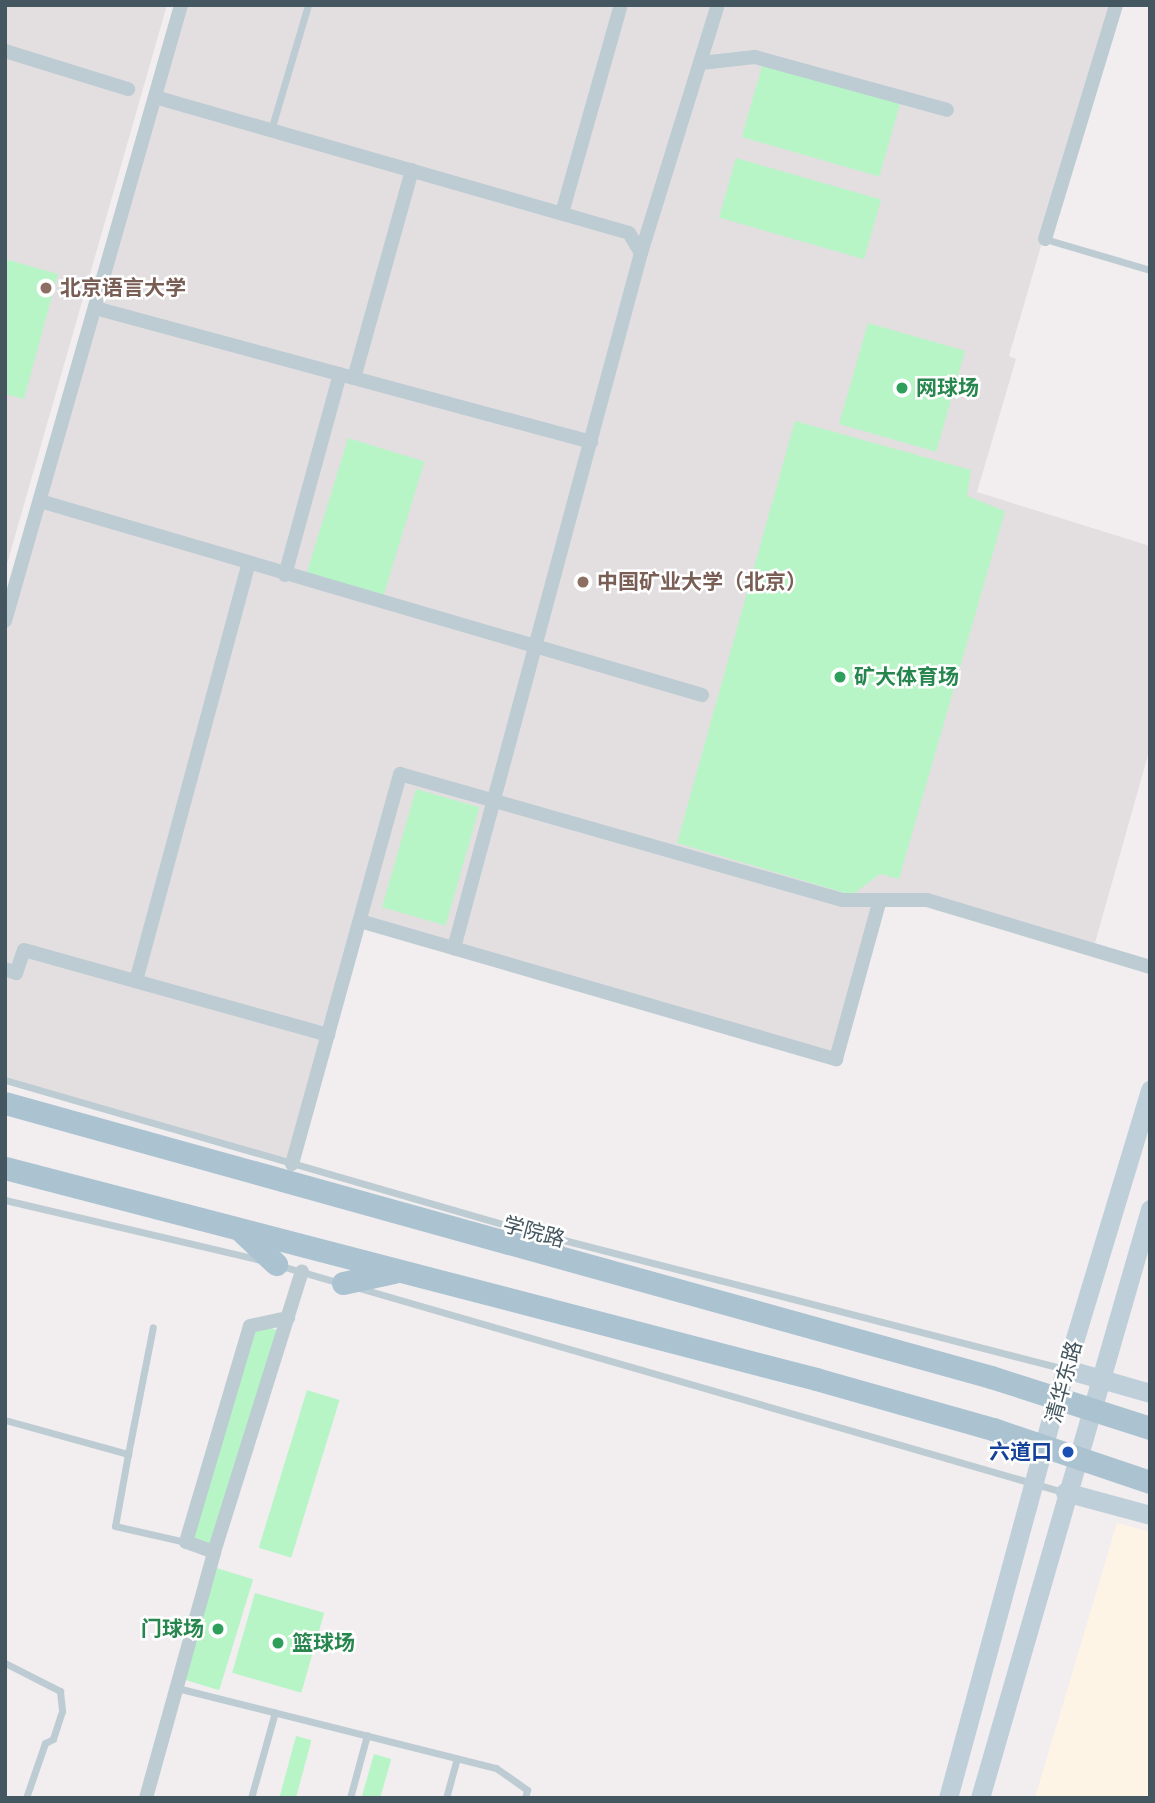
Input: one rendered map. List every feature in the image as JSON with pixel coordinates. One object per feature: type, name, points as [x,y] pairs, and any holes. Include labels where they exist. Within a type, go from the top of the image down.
[{"type":"main road","name":"清华东路","points":[[948,1798],[1046,1448],[1057,1398],[1150,1090]]},
{"type":"main road","name":"学院路","points":[[5,1103],[566,1258],[1057,1398],[1150,1428]]},
{"type":"main road","points":[[5,1168],[816,1379],[1150,1482]]},
{"type":"main road","name":"清华东路","points":[[980,1798],[1075,1457],[1150,1209]]},
{"type":"main road","points":[[237,1228],[276,1264]]},
{"type":"main road","points":[[519,1228],[566,1258]]},
{"type":"main road","points":[[342,1283],[398,1271]]},
{"type":"main road","points":[[1066,1369],[1150,1393]]},
{"type":"main road","points":[[1065,1492],[1150,1515]]},
{"type":"street","points":[[5,621],[181,5]]},
{"type":"street","points":[[562,213],[621,5]]},
{"type":"street","points":[[454,948],[641,253],[718,5]]},
{"type":"street","points":[[1045,240],[1115,5]]},
{"type":"street","points":[[5,51],[128,89]]},
{"type":"street","points":[[701,63],[755,57],[947,110]]},
{"type":"street","points":[[155,97],[629,233],[641,253]]},
{"type":"street","points":[[285,575],[412,170]]},
{"type":"street","points":[[94,308],[591,442]]},
{"type":"street","points":[[40,501],[248,565],[702,695]]},
{"type":"street","points":[[136,981],[248,565]]},
{"type":"street","points":[[292,1164],[400,774],[842,900],[880,903],[927,900],[1150,967]]},
{"type":"street","points":[[360,922],[836,1059],[880,903]]},
{"type":"street","points":[[5,969],[16,973],[23,950],[328,1035]]},
{"type":"street","points":[[146,1798],[214,1552],[302,1272]]},
{"type":"street","points":[[214,1552],[186,1542],[250,1326],[288,1318]]},
{"type":"lane","points":[[271,130],[309,5]]},
{"type":"lane","points":[[1045,240],[1150,270]]},
{"type":"lane","name":"学院路","points":[[5,1080],[519,1228],[1066,1369]]},
{"type":"lane","points":[[5,1199],[276,1264],[1065,1492]]},
{"type":"lane","points":[[153,1327],[115,1526],[186,1542]]},
{"type":"lane","points":[[5,1420],[128,1454]]},
{"type":"lane","points":[[5,1663],[60,1691],[62,1711],[52,1740],[45,1743],[26,1798]]},
{"type":"lane","points":[[176,1687],[496,1768],[527,1790],[525,1798]]},
{"type":"lane","points":[[251,1798],[275,1712]]},
{"type":"lane","points":[[350,1798],[367,1735]]},
{"type":"lane","points":[[446,1798],[457,1758]]},
{"type":"shaded area","name":"北京语言大学","points":[[5,5],[167,5],[5,571]]},
{"type":"shaded area","name":"中国矿业大学（北京）","points":[[181,5],[1111,5],[1009,356],[1016,359],[977,492],[1150,546],[1150,748],[1095,943],[927,900],[880,903],[836,1059],[360,922],[292,1164],[5,1080],[5,618]]},
{"type":"shaded area","points":[[1117,1523],[1150,1532],[1150,1798],[1035,1798]]},
{"type":"green space","points":[[763,63],[900,102],[879,176],[742,137]]},
{"type":"green space","points":[[736,158],[881,200],[864,259],[719,218]]},
{"type":"green space","points":[[5,259],[58,274],[24,399],[5,394]]},
{"type":"green space","name":"网球场","points":[[868,323],[965,351],[936,452],[839,424]]},
{"type":"green space","name":"矿大体育场","points":[[795,421],[971,470],[967,496],[1005,511],[899,879],[880,874],[852,895],[677,843]]},
{"type":"green space","points":[[348,438],[425,461],[383,596],[307,573]]},
{"type":"green space","points":[[416,789],[479,807],[446,925],[382,907]]},
{"type":"green space","points":[[258,1324],[279,1331],[209,1546],[188,1539]]},
{"type":"green space","points":[[307,1390],[340,1400],[291,1558],[259,1548]]},
{"type":"green space","name":"门球场","points":[[213,1567],[253,1579],[219,1690],[179,1678]]},
{"type":"green space","name":"篮球场","points":[[255,1593],[324,1613],[301,1693],[232,1673]]},
{"type":"green space","points":[[296,1736],[311,1740],[296,1798],[279,1798]]},
{"type":"green space","points":[[374,1754],[391,1759],[380,1798],[361,1798]]},
{"type":"place","name":"北京语言大学","points":[[46,288]]},
{"type":"place","name":"网球场","points":[[902,388]]},
{"type":"place","name":"中国矿业大学（北京）","points":[[583,582]]},
{"type":"place","name":"矿大体育场","points":[[840,677]]},
{"type":"place","name":"六道口","points":[[1068,1452]]},
{"type":"place","name":"门球场","points":[[218,1629]]},
{"type":"place","name":"篮球场","points":[[278,1643]]}]
